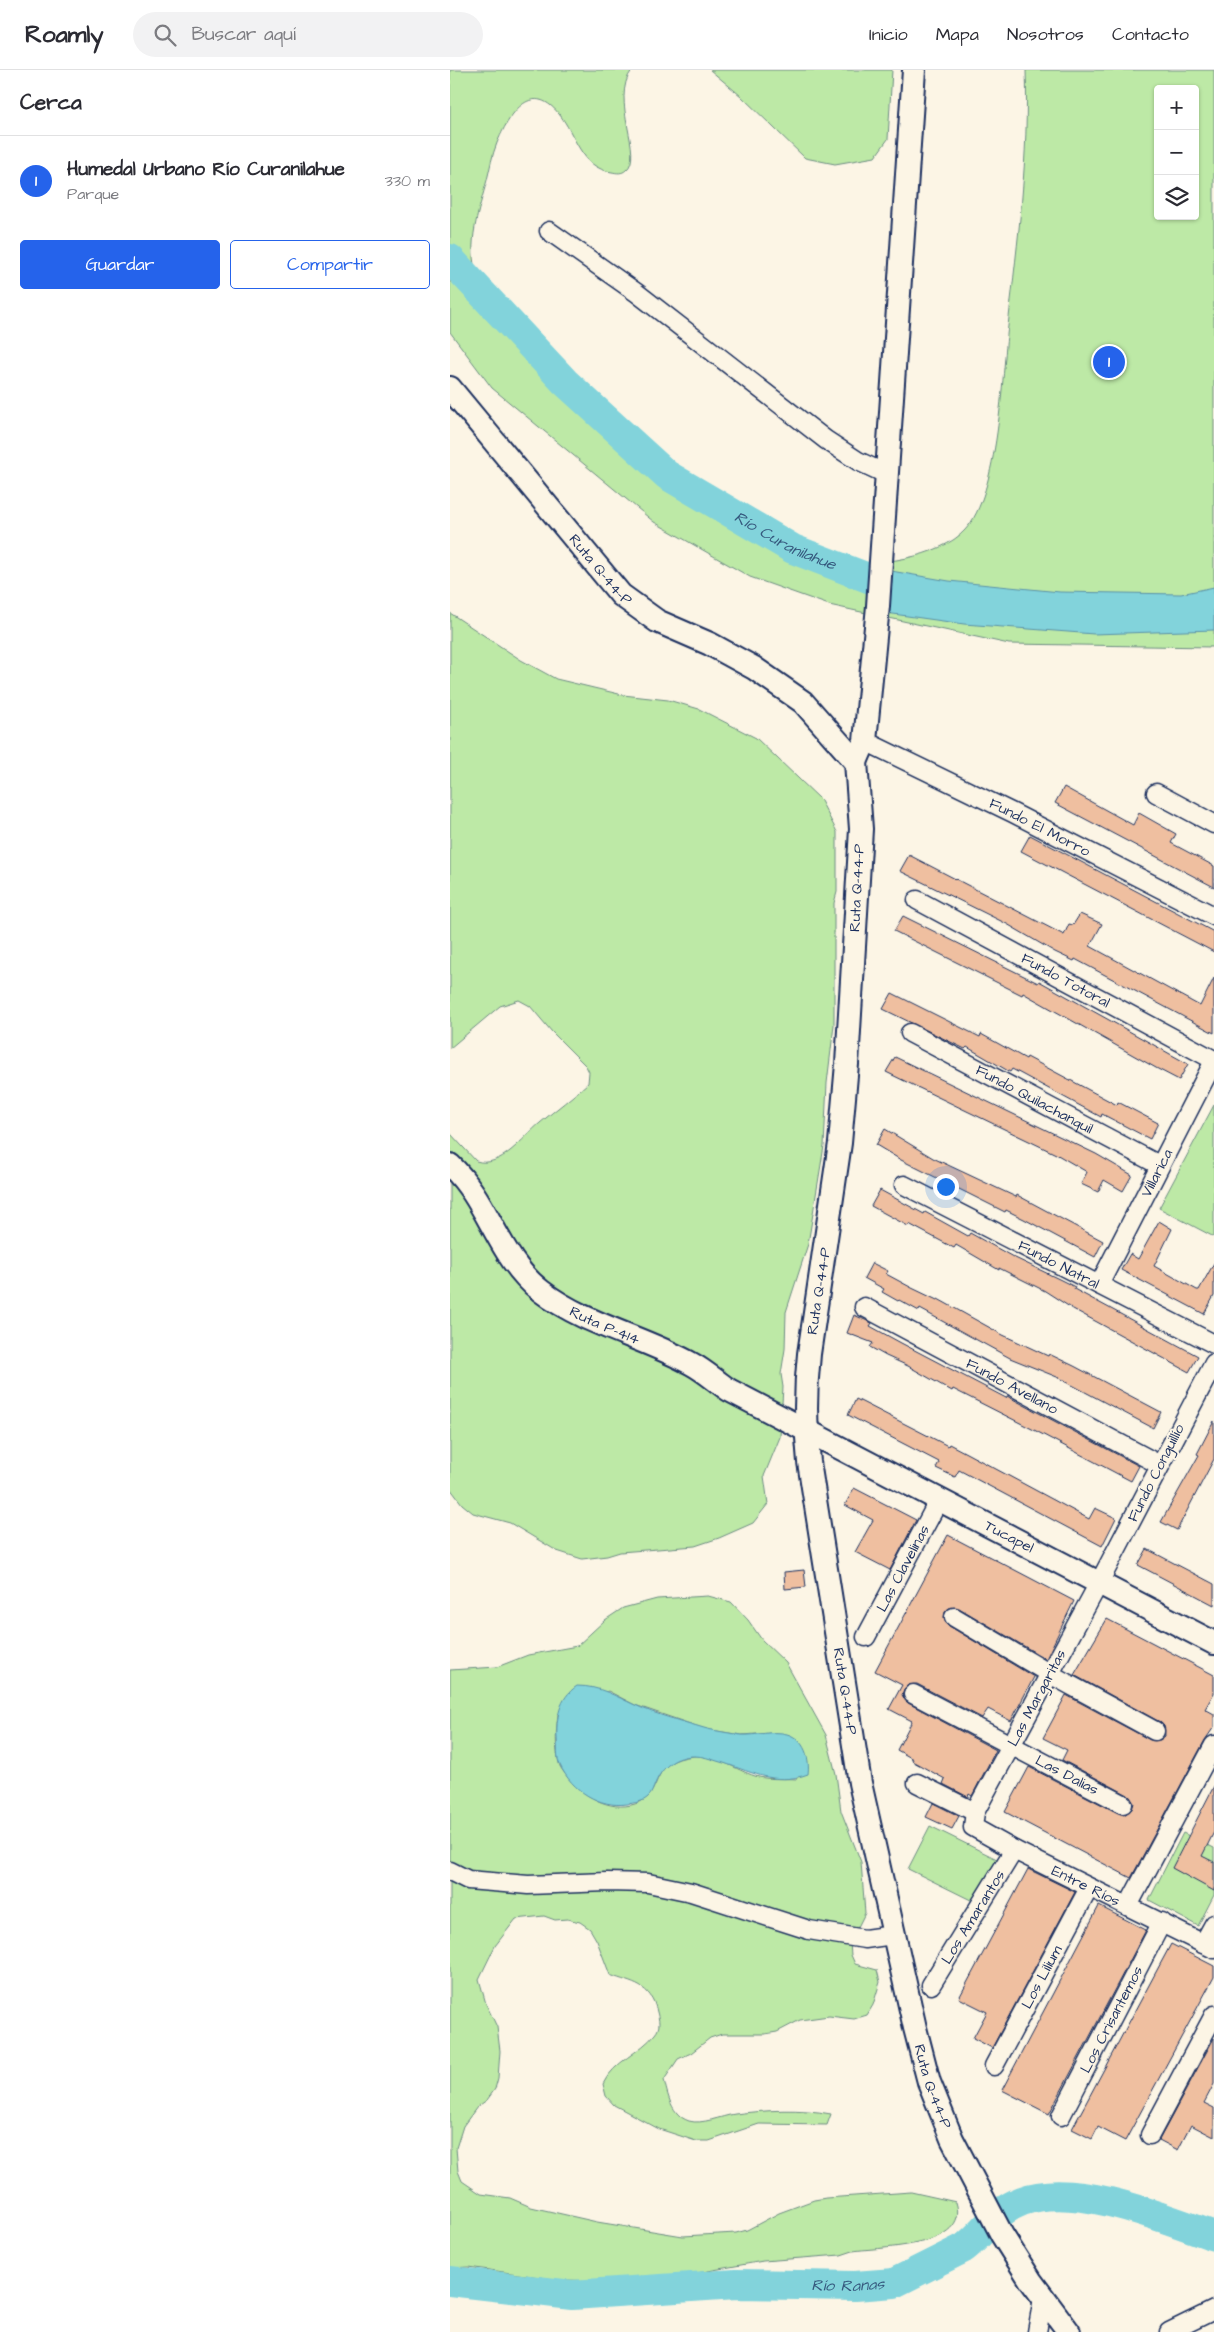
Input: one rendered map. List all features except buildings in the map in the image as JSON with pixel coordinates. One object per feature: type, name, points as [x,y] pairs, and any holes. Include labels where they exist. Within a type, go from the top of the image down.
[{"type":"street","points":[[856,762],[865,742],[878,606],[914,70]]},
{"type":"street","points":[[549,231],[636,293],[826,440],[858,461],[886,474]]},
{"type":"street","name":"Ruta Q-44-P","points":[[450,388],[621,595],[658,621],[710,644],[754,668],[803,702],[856,762],[861,829],[847,1064],[838,1152],[809,1354],[806,1387],[806,1431],[850,1726],[893,1935],[929,2082],[952,2139],[1002,2236],[1043,2298],[1069,2332]]},
{"type":"street","name":"Fundo El Morro","points":[[865,742],[1022,818],[1214,916]]},
{"type":"street","points":[[1156,793],[1214,824]]},
{"type":"street","name":"Fundo Totoral","points":[[917,900],[1214,1061]]},
{"type":"street","name":"Fundo Quilachanquil","points":[[910,1033],[1159,1164]]},
{"type":"street","name":"Villarica","points":[[1099,1285],[1159,1164],[1214,1061]]},
{"type":"street","name":"Ruta P-414","points":[[450,1166],[477,1196],[500,1240],[520,1272],[542,1291],[569,1308],[692,1364],[729,1390],[806,1431]]},
{"type":"street","name":"Fundo Natral","points":[[904,1185],[1214,1344]]},
{"type":"street","name":"Fundo Avellano","points":[[864,1308],[1160,1465]]},
{"type":"street","name":"Fundo Conguillío","points":[[1099,1583],[1214,1363]]},
{"type":"street","name":"Tucapel","points":[[806,1431],[1214,1642]]},
{"type":"street","name":"Las Clavelinas","points":[[866,1636],[939,1500]]},
{"type":"street","name":"Las Margaritas","points":[[975,1812],[1099,1583]]},
{"type":"street","points":[[954,1617],[1050,1674],[1155,1731]]},
{"type":"street","name":"Las Dalias","points":[[913,1694],[1123,1804]]},
{"type":"street","points":[[1128,1906],[1214,1745]]},
{"type":"street","points":[[917,1782],[975,1812]]},
{"type":"street","name":"Entre Ríos","points":[[975,1812],[973,1827],[1089,1888],[1209,1946]]},
{"type":"street","name":"Los Amarantos","points":[[931,1985],[1014,1850]]},
{"type":"street","points":[[450,1871],[468,1880],[528,1885],[607,1882],[648,1883],[692,1892],[809,1930],[864,1939],[893,1935]]},
{"type":"street","name":"Los Lilium","points":[[994,2066],[1089,1888]]},
{"type":"street","name":"Los Crisantemos","points":[[1061,2116],[1162,1922]]},
{"type":"street","points":[[1209,1946],[1214,1924]]},
{"type":"street","points":[[1150,2134],[1214,2015]]},
{"type":"street","points":[[1037,2332],[1043,2298]]},
{"type":"street","points":[[1168,2332],[1214,2310]]},
{"type":"green space","points":[[450,70],[632,70],[626,82],[624,96],[632,153],[631,163],[623,172],[616,173],[601,169],[593,164],[580,149],[559,114],[548,104],[539,100],[530,100],[521,105],[507,122],[494,152],[477,215],[473,240],[474,264],[477,276],[490,301],[552,378],[588,414],[638,452],[662,467],[761,522],[837,559],[852,562],[887,561],[905,558],[923,554],[940,547],[965,530],[976,513],[985,490],[992,463],[1001,403],[1022,198],[1026,134],[1026,70],[1214,70],[1214,647],[1009,644],[829,605],[750,577],[654,522],[492,388],[450,332]]},
{"type":"green space","points":[[710,70],[892,70],[888,139],[875,157],[835,164],[805,158],[741,96]]},
{"type":"green space","points":[[450,613],[521,660],[556,679],[623,695],[668,700],[699,709],[756,738],[820,799],[837,832],[837,892],[834,903],[834,1025],[827,1083],[824,1146],[808,1244],[786,1312],[785,1349],[781,1374],[783,1387],[780,1437],[764,1476],[768,1504],[753,1523],[695,1546],[620,1552],[607,1556],[582,1559],[557,1551],[510,1523],[473,1513],[462,1504],[450,1488],[450,1133],[476,1161],[494,1160],[511,1150],[588,1083],[589,1072],[586,1066],[552,1032],[530,1006],[519,1000],[500,1006],[450,1048]]},
{"type":"green space","points":[[1214,1105],[1214,1237],[1159,1208]]},
{"type":"green space","points":[[708,1596],[731,1602],[748,1620],[762,1640],[786,1663],[826,1735],[836,1774],[841,1811],[861,1862],[865,1913],[850,1943],[851,1955],[855,1964],[877,1970],[880,1982],[873,2005],[867,2015],[854,2019],[829,2016],[800,2020],[777,2032],[765,2034],[722,2034],[710,2038],[691,2053],[678,2059],[664,2080],[674,2109],[689,2121],[700,2122],[735,2114],[771,2111],[795,2110],[831,2114],[827,2125],[759,2124],[709,2141],[696,2141],[659,2129],[614,2105],[606,2096],[603,2084],[608,2076],[620,2063],[649,2041],[658,2029],[658,2015],[654,2003],[646,1990],[610,1975],[597,1941],[590,1929],[580,1922],[567,1919],[555,1920],[544,1916],[516,1919],[495,1946],[479,1979],[486,2004],[497,2027],[500,2051],[498,2078],[495,2089],[487,2100],[477,2107],[463,2126],[456,2148],[458,2171],[462,2181],[481,2194],[510,2198],[531,2207],[597,2222],[683,2236],[736,2233],[747,2230],[779,2213],[814,2200],[911,2192],[956,2202],[957,2217],[950,2228],[937,2237],[921,2242],[853,2251],[841,2255],[763,2261],[680,2276],[612,2281],[561,2280],[468,2267],[450,2268],[450,1670],[497,1667],[528,1655],[577,1646],[605,1620],[623,1608],[657,1599]],"holes":[[[608,1691],[635,1705],[705,1729],[741,1735],[773,1733],[797,1779],[760,1777],[710,1757],[694,1756],[670,1763],[663,1769],[653,1790],[640,1802],[620,1806],[611,1805],[592,1798],[576,1786],[561,1767],[556,1745],[558,1714]]]},
{"type":"green space","points":[[930,1826],[1007,1864],[985,1907],[908,1869]]},
{"type":"green space","points":[[1183,1833],[1214,1848],[1214,1895],[1198,1926],[1149,1900]]},
{"type":"water","points":[[891,571],[949,581],[1060,592],[1181,594],[1214,587],[1214,630],[1094,634],[964,624],[886,613]]},
{"type":"water","points":[[577,1686],[600,1690],[652,1712],[707,1729],[741,1735],[787,1734],[798,1740],[805,1750],[808,1774],[796,1778],[773,1778],[706,1758],[688,1756],[670,1763],[666,1767],[648,1797],[644,1800],[617,1805],[597,1800],[579,1790],[572,1783],[565,1774],[558,1759],[558,1716],[566,1696]]},
{"type":"waterway","name":"Río Curanilahue","points":[[450,259],[565,382],[667,475],[793,549],[907,593]]},
{"type":"waterway","name":"Río Ranas","points":[[450,2281],[572,2295],[736,2284],[855,2286],[894,2283],[964,2248],[997,2216],[1012,2205],[1043,2196],[1067,2196],[1119,2204],[1214,2236]]},
{"type":"place","name":"Humedal Urbano Río Curanilahue","points":[[1109,362]]}]
